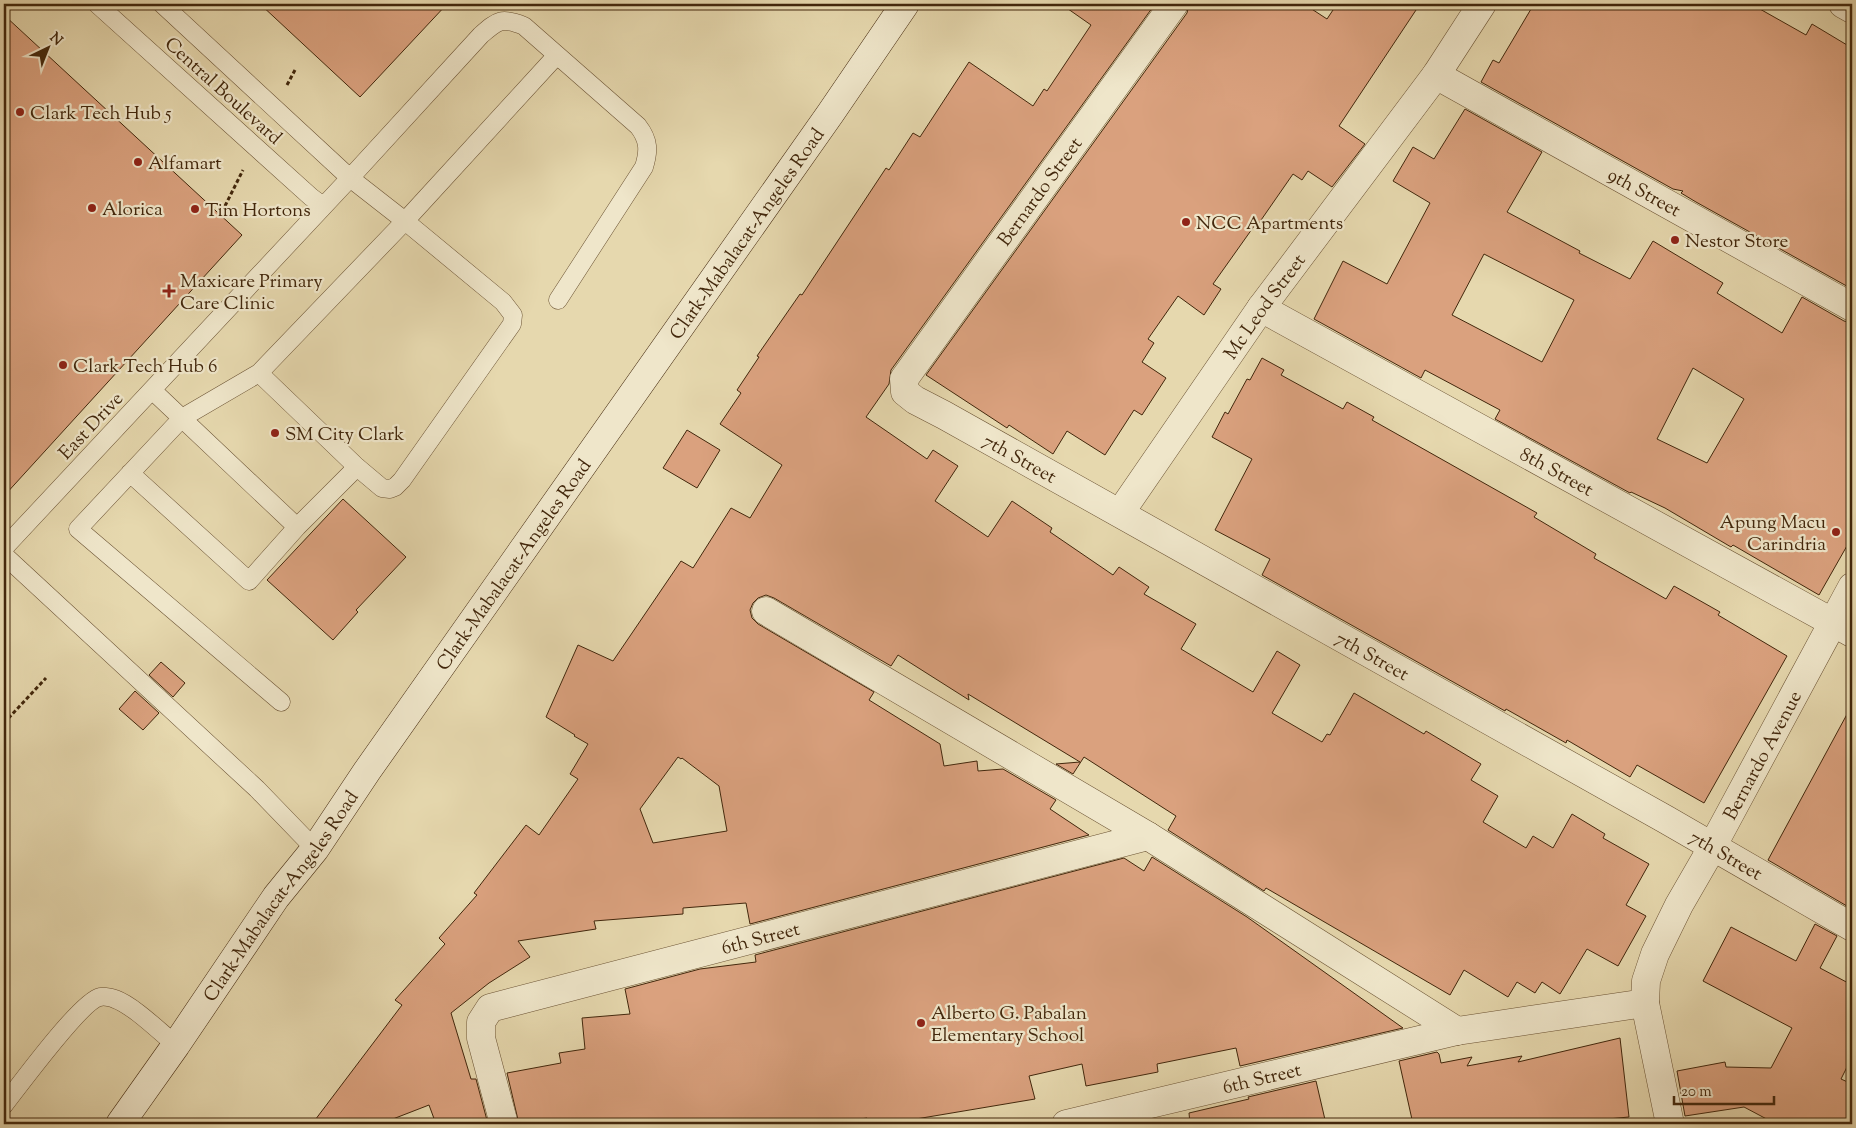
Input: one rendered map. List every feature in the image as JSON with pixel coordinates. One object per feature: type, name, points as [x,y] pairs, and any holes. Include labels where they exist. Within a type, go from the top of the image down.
[{"type":"street","name":"Clark-Mabalacat-Angeles Road","points":[[120,1124],[276,897],[315,848],[367,771],[830,114],[905,4]]},
{"type":"street","name":"Bernardo Street","points":[[904,379],[1174,4]]},
{"type":"street","name":"Mc Leod Street","points":[[1120,513],[1261,308],[1436,75],[1482,4]]},
{"type":"street","points":[[1842,4],[1852,9]]},
{"type":"street","name":"9th Street","points":[[1436,75],[1852,307]]},
{"type":"street","name":"8th Street","points":[[1261,308],[1842,628]]},
{"type":"street","name":"7th Street","points":[[904,379],[905,392],[914,400],[1120,513],[1712,846],[1852,927]]},
{"type":"street","name":"Bernardo Avenue","points":[[1670,1124],[1645,1003],[1646,981],[1655,954],[1679,905],[1712,846],[1842,628],[1852,587]]},
{"type":"street","points":[[766,611],[1148,836],[1458,1031]]},
{"type":"street","name":"6th Street","points":[[504,1124],[481,1038],[481,1022],[490,1008],[1148,836]]},
{"type":"street","name":"6th Street","points":[[1066,1124],[1458,1031],[1645,1003]]},
{"type":"lane","name":"Central Boulevard","points":[[97,4],[324,206]]},
{"type":"lane","name":"Central Boulevard","points":[[162,4],[350,178],[503,302],[513,316],[512,324],[408,473],[396,487],[390,489],[382,488],[357,467]]},
{"type":"lane","name":"East Drive","points":[[4,548],[481,35],[499,21],[509,20],[524,26],[557,55]]},
{"type":"lane","points":[[281,702],[78,529],[182,418],[259,373],[405,221],[557,55],[638,126],[648,145],[644,167],[558,300]]},
{"type":"lane","points":[[130,473],[249,581],[297,527],[357,467],[259,373]]},
{"type":"lane","points":[[152,390],[297,527]]},
{"type":"lane","points":[[4,555],[257,789],[315,848]]},
{"type":"lane","points":[[4,1105],[83,1008],[100,997],[114,998],[126,1005],[176,1045]]},
{"type":"path","points":[[4,723],[46,678]]},
{"type":"building","points":[[260,4],[447,4],[360,97]]},
{"type":"building","points":[[1061,4],[1155,4],[891,370],[889,384],[866,417],[927,459],[933,450],[958,466],[935,501],[988,537],[1012,501],[1052,528],[1050,532],[1113,575],[1119,567],[1149,587],[1144,594],[1196,624],[1181,649],[1253,692],[1277,651],[1300,665],[1272,713],[1322,742],[1327,734],[1330,735],[1354,693],[1424,734],[1426,731],[1481,764],[1471,780],[1498,796],[1483,822],[1526,848],[1533,836],[1553,848],[1572,814],[1605,834],[1603,838],[1649,864],[1626,905],[1646,916],[1618,966],[1587,949],[1560,994],[1542,982],[1535,993],[1517,982],[1508,997],[1464,970],[1450,995],[1266,888],[1264,891],[1168,830],[1176,816],[1084,757],[1073,774],[1056,764],[1080,762],[968,694],[969,700],[898,655],[891,666],[766,595],[758,598],[750,610],[752,618],[758,624],[874,692],[869,700],[940,744],[944,766],[977,761],[978,771],[1003,769],[1056,800],[1050,809],[1089,835],[750,924],[746,903],[683,908],[683,914],[594,921],[596,929],[518,941],[530,957],[489,983],[451,1013],[471,1079],[476,1079],[488,1124],[436,1124],[429,1105],[380,1124],[312,1124],[402,1005],[395,1000],[445,944],[439,938],[477,895],[474,893],[526,825],[539,835],[578,779],[570,774],[588,744],[546,717],[578,645],[613,661],[681,561],[693,568],[731,508],[750,518],[782,465],[720,424],[741,393],[737,390],[759,357],[757,356],[800,294],[802,295],[886,168],[889,170],[913,133],[920,137],[969,62],[1033,106],[1044,89],[1047,91],[1091,25]],"holes":[[[678,757],[719,786],[727,831],[653,843],[640,809]]]},
{"type":"building","points":[[1189,4],[1304,4],[1327,19],[1337,4],[1420,4],[1339,126],[1365,144],[1332,187],[1308,171],[1302,180],[1293,174],[1213,284],[1221,289],[1204,315],[1178,296],[1148,339],[1154,343],[1142,362],[1166,378],[1142,415],[1134,410],[1105,455],[1067,431],[1053,454],[1009,425],[1007,428],[926,375],[1187,13]]},
{"type":"building","points":[[1534,4],[1751,4],[1806,35],[1812,24],[1852,48],[1852,289],[1696,202],[1681,193],[1683,191],[1673,189],[1481,82],[1493,60],[1499,63]]},
{"type":"building","name":"Clark Tech Hub 6","points":[[4,15],[242,235],[4,496]]},
{"type":"building","points":[[1465,109],[1542,152],[1507,212],[1580,251],[1579,253],[1630,279],[1653,241],[1723,283],[1717,293],[1782,333],[1802,297],[1844,321],[1852,323],[1852,537],[1819,595],[1665,508],[1630,493],[1495,419],[1500,410],[1425,370],[1421,378],[1314,319],[1343,261],[1387,284],[1430,203],[1393,181],[1413,147],[1434,159]],"holes":[[[1484,254],[1574,300],[1542,362],[1452,315]],[[1693,368],[1744,399],[1707,463],[1657,439]]]},
{"type":"building","points":[[1262,358],[1284,370],[1281,375],[1343,409],[1347,402],[1374,417],[1372,420],[1537,513],[1534,517],[1596,554],[1594,558],[1666,599],[1674,586],[1720,612],[1718,615],[1787,656],[1704,803],[1637,765],[1630,777],[1567,740],[1566,743],[1506,709],[1505,711],[1262,575],[1270,559],[1215,530],[1252,459],[1212,437],[1225,412],[1228,414],[1247,379],[1250,380]]},
{"type":"building","points":[[687,430],[720,450],[697,488],[663,468]]},
{"type":"building","points":[[343,499],[406,557],[356,610],[358,612],[333,640],[267,580]]},
{"type":"building","points":[[161,662],[185,683],[173,697],[149,675]]},
{"type":"building","points":[[135,691],[159,713],[143,730],[119,709]]},
{"type":"building","points":[[1852,705],[1852,909],[1768,860]]},
{"type":"building","points":[[1152,857],[1247,917],[1403,1028],[1240,1066],[1236,1048],[1157,1064],[1158,1072],[1086,1086],[1082,1064],[1029,1076],[1035,1099],[916,1119],[917,1124],[868,1124],[867,1118],[823,1124],[519,1124],[507,1073],[561,1063],[559,1053],[585,1049],[582,1018],[630,1014],[625,989],[700,969],[756,962],[755,955],[1124,858],[1144,871]]},
{"type":"building","points":[[1815,924],[1837,936],[1820,968],[1852,985],[1852,1057],[1841,1079],[1852,1084],[1852,1124],[1776,1124],[1744,1107],[1685,1116],[1677,1071],[1725,1062],[1726,1067],[1771,1068],[1792,1028],[1703,981],[1731,927],[1796,961]]},
{"type":"building","points":[[1620,1038],[1629,1117],[1597,1120],[1597,1124],[1413,1124],[1399,1061],[1437,1052],[1441,1063],[1472,1057],[1467,1066],[1522,1056],[1518,1062]]},
{"type":"building","points":[[1316,1081],[1326,1124],[1190,1124],[1189,1113]]},
{"type":"place","name":"Clark Tech Hub 5","points":[[20,112]]},
{"type":"place","name":"Alfamart","points":[[138,162]]},
{"type":"place","name":"Alorica","points":[[92,208]]},
{"type":"place","name":"Tim Hortons","points":[[195,209]]},
{"type":"place","name":"NCC Apartments","points":[[1186,222]]},
{"type":"place","name":"Nestor Store","points":[[1675,240]]},
{"type":"place","name":"Maxicare Primary Care Clinic","points":[[169,291]]},
{"type":"place","name":"Clark Tech Hub 6","points":[[63,365]]},
{"type":"place","name":"SM City Clark","points":[[275,433]]},
{"type":"place","name":"Apung Macu Carindria","points":[[1836,532]]},
{"type":"place","name":"Alberto G. Pabalan Elementary School","points":[[921,1023]]}]
